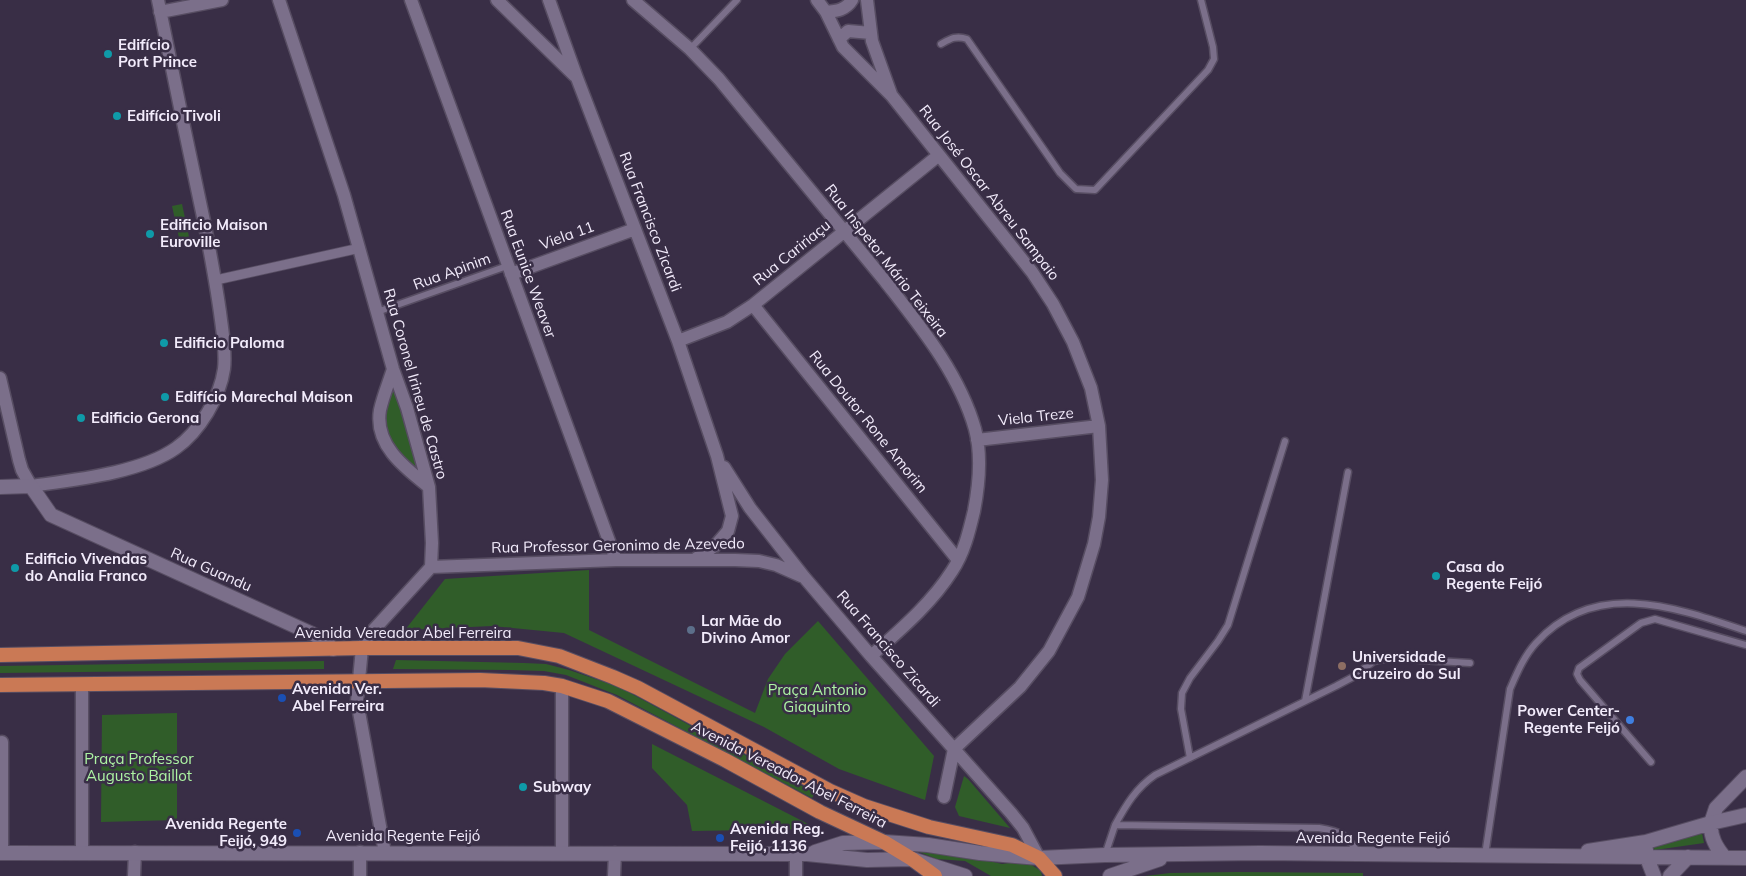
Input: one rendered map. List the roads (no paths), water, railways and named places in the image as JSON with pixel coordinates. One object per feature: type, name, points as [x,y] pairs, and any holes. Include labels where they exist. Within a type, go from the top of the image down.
[{"type":"main road","points":[[0,487],[31,486]]},
{"type":"main road","name":"Rua Guandu","points":[[31,486],[51,515],[319,637],[333,649]]},
{"type":"main road","name":"Avenida Vereador Abel Ferreira","points":[[0,655],[494,647],[518,648],[559,656],[613,676],[638,688],[842,797],[929,827],[1012,845],[1039,858],[1055,876]]},
{"type":"main road","name":"Avenida Vereador Abel Ferreira","points":[[0,684],[82,685],[359,680],[522,680],[562,686],[608,701],[725,760],[820,812],[884,842],[935,876]]},
{"type":"main road","points":[[1725,858],[1713,839],[1711,823],[1716,808],[1746,776]]},
{"type":"main road","name":"Avenida Regente Feijó","points":[[1565,856],[1646,842],[1746,815]]},
{"type":"main road","name":"Avenida Regente Feijó","points":[[802,855],[842,844],[884,842],[928,845],[980,853],[1039,858],[1180,854],[1746,858]]},
{"type":"main road","points":[[1646,842],[1647,858],[1654,876]]},
{"type":"main road","name":"Avenida Regente Feijó","points":[[1,852],[802,855],[867,860],[912,859],[965,876]]},
{"type":"main road","name":"Avenida Regente Feijó","points":[[1110,876],[1124,870],[1180,854]]},
{"type":"main road","points":[[1670,876],[1688,857]]},
{"type":"street","points":[[0,378],[19,460],[31,486],[138,466],[176,448],[190,435],[218,396],[224,368],[224,339],[216,280],[159,6],[222,0]]},
{"type":"street","name":"Rua Coronel Irineu de Castro","points":[[279,0],[344,195],[393,369],[407,408],[429,487],[432,543],[430,567]]},
{"type":"street","name":"Rua Eunice Weaver","points":[[411,0],[616,560]]},
{"type":"street","points":[[497,0],[577,78]]},
{"type":"street","name":"Rua Francisco Zicardi","points":[[549,0],[678,341],[717,456],[732,516],[728,531],[716,544],[694,560]]},
{"type":"street","name":"Rua Inspetor Mário Teixeira","points":[[633,0],[690,49],[719,79],[906,308],[947,367],[960,390],[969,412],[976,440],[979,474],[976,501],[965,544],[953,570],[936,594],[871,656]]},
{"type":"street","name":"Rua José Oscar Abreu Sampaio","points":[[816,0],[826,12],[843,48],[892,96],[1032,272],[1053,304],[1073,342],[1091,388],[1099,426],[1102,480],[1099,517],[1094,544],[1078,597],[1049,651],[1020,687],[954,749]]},
{"type":"street","points":[[826,12],[839,11],[849,5],[852,0]]},
{"type":"street","points":[[867,0],[871,33],[892,96]]},
{"type":"street","points":[[839,39],[848,32],[871,33]]},
{"type":"street","points":[[856,62],[866,62],[876,51]]},
{"type":"street","name":"Rua Caririaçu","points":[[678,341],[726,322],[754,304],[939,155]]},
{"type":"street","name":"Viela 11","points":[[509,270],[635,229]]},
{"type":"street","points":[[216,280],[360,248]]},
{"type":"street","name":"Rua Doutor Rone Amorim","points":[[754,304],[958,560]]},
{"type":"street","points":[[393,369],[380,410],[383,438],[390,451],[398,460],[429,487]]},
{"type":"street","name":"Viela Treze","points":[[976,440],[1099,426]]},
{"type":"street","name":"Rua Francisco Zicardi","points":[[717,456],[750,508],[804,577],[1023,828],[1039,858]]},
{"type":"street","name":"Rua Professor Geronimo de Azevedo","points":[[430,567],[616,560],[759,561],[776,565],[804,577]]},
{"type":"street","points":[[386,853],[357,701],[362,648],[368,636],[378,624],[430,567]]},
{"type":"street","points":[[82,685],[82,852]]},
{"type":"street","points":[[562,686],[562,853]]},
{"type":"street","points":[[1,852],[2,742]]},
{"type":"street","points":[[944,797],[954,749]]},
{"type":"street","points":[[134,876],[135,852]]},
{"type":"street","points":[[360,852],[360,876]]},
{"type":"street","points":[[614,876],[615,853]]},
{"type":"street","points":[[796,876],[802,855]]},
{"type":"lane","points":[[690,49],[737,0]]},
{"type":"lane","points":[[940,44],[960,36],[967,39],[1060,173],[1076,189],[1095,190],[1208,70],[1214,59],[1213,47],[1201,0]]},
{"type":"lane","name":"Rua Apinim","points":[[377,312],[509,270]]},
{"type":"lane","points":[[1190,758],[1181,709],[1182,693],[1190,678],[1228,626],[1285,441]]},
{"type":"lane","points":[[1305,701],[1348,472]]},
{"type":"lane","points":[[1485,855],[1510,689],[1520,665],[1535,643],[1556,624],[1599,605],[1628,602],[1660,605],[1746,630]]},
{"type":"lane","points":[[1651,762],[1580,680],[1577,674],[1578,668],[1641,623],[1655,619],[1746,645]]},
{"type":"lane","points":[[1105,855],[1116,825],[1134,792],[1155,775],[1353,677],[1374,661],[1389,658],[1470,664]]},
{"type":"lane","points":[[1116,825],[1319,828],[1338,831],[1350,841],[1360,854]]},
{"type":"place","name":"Edifício Port Prince","points":[[108,54]]},
{"type":"place","name":"Edifício Tivoli","points":[[117,116]]},
{"type":"place","name":"Edificio Maison Euroville","points":[[150,234]]},
{"type":"place","name":"Edificio Paloma","points":[[164,343]]},
{"type":"place","name":"Edifício Marechal Maison","points":[[165,397]]},
{"type":"place","name":"Edificio Gerona","points":[[81,418]]},
{"type":"place","name":"Edificio Vivendas do Analia Franco","points":[[15,568]]},
{"type":"place","name":"Casa do Regente Feijó","points":[[1436,576]]},
{"type":"place","name":"Lar Mãe do Divino Amor","points":[[691,630]]},
{"type":"place","name":"Universidade Cruzeiro do Sul","points":[[1342,666]]},
{"type":"place","name":"Avenida Ver. Abel Ferreira","points":[[282,698]]},
{"type":"place","name":"Power Center- Regente Feijó","points":[[1630,720]]},
{"type":"place","name":"Subway","points":[[523,787]]},
{"type":"place","name":"Avenida Regente Feijó, 949","points":[[297,833]]},
{"type":"place","name":"Avenida Reg. Feijó, 1136","points":[[720,838]]},
{"type":"park label","name":"Praça Antonio Giaquinto","points":[[817,698]]},
{"type":"park label","name":"Praça Professor Augusto Baillot","points":[[139,768]]}]
